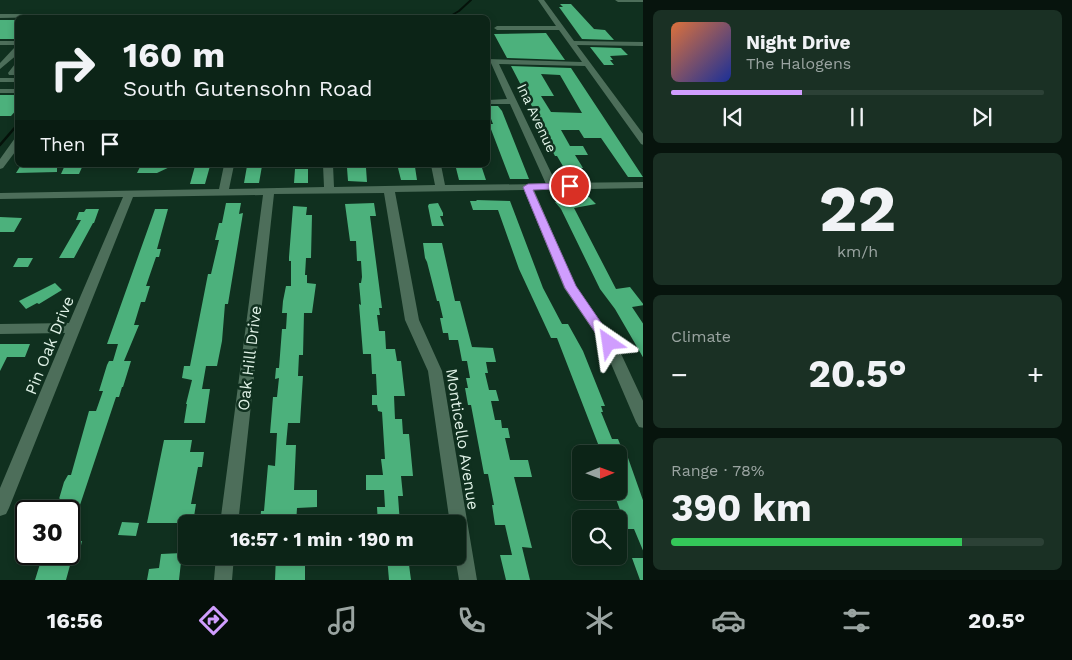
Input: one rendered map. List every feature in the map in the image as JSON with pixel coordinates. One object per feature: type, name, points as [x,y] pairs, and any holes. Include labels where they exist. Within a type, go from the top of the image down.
[{"type":"street","points":[[541,0],[643,142]]},
{"type":"street","points":[[618,0],[643,0]]},
{"type":"street","points":[[0,16],[15,16]]},
{"type":"street","points":[[496,28],[560,28]]},
{"type":"street","points":[[0,50],[3,43]]},
{"type":"street","points":[[571,43],[643,44]]},
{"type":"street","points":[[0,67],[15,52]]},
{"type":"street","points":[[491,61],[586,64]]},
{"type":"street","name":"Ina Avenue","points":[[491,61],[513,101],[552,186]]},
{"type":"street","points":[[0,73],[15,73]]},
{"type":"street","points":[[0,80],[15,80]]},
{"type":"street","points":[[0,91],[15,91]]},
{"type":"street","points":[[490,102],[513,101]]},
{"type":"street","points":[[0,166],[15,144]]},
{"type":"street","points":[[223,193],[229,167]]},
{"type":"street","points":[[328,167],[328,190]]},
{"type":"street","points":[[436,167],[441,189]]},
{"type":"street","points":[[0,196],[643,185]]},
{"type":"street","points":[[528,187],[570,288],[609,343],[643,422]]},
{"type":"street","name":"Monticello Avenue","points":[[389,189],[412,320],[416,334],[430,356],[435,371],[468,580]]},
{"type":"street","name":"Oak Hill Drive","points":[[230,515],[269,191]]},
{"type":"street","name":"Pin Oak Drive","points":[[0,508],[129,194]]},
{"type":"street","points":[[0,329],[75,328]]},
{"type":"street","points":[[223,580],[225,565]]},
{"type":"building","points":[[560,4],[571,4],[594,29],[605,30],[614,40],[582,39],[559,7],[563,7]]},
{"type":"building","points":[[0,20],[15,20],[15,39],[0,39]]},
{"type":"building","points":[[546,33],[565,60],[507,58],[494,34]]},
{"type":"building","points":[[590,47],[621,48],[628,55],[610,56],[613,60],[610,60],[614,65],[604,65]]},
{"type":"building","points":[[511,66],[571,68],[643,177],[628,177],[601,138],[584,138],[579,130],[561,130],[570,146],[583,146],[588,155],[575,155],[583,168],[578,168],[583,178],[570,178],[546,139],[549,139]],"holes":[[[541,74],[560,75],[582,113],[551,112],[541,96],[554,96]]]},
{"type":"building","points":[[0,95],[15,95],[15,111],[11,116],[0,116]]},
{"type":"building","points":[[490,106],[498,106],[502,111],[529,179],[510,179],[490,127],[490,124],[493,124],[490,116]]},
{"type":"building","points":[[20,167],[57,167],[57,172],[16,173]]},
{"type":"building","points":[[64,167],[82,167],[79,174],[61,174]]},
{"type":"building","points":[[140,167],[170,167],[157,173],[137,173]]},
{"type":"building","points":[[195,167],[210,167],[205,184],[190,184]]},
{"type":"building","points":[[247,167],[262,167],[259,183],[244,183]]},
{"type":"building","points":[[415,167],[417,180],[401,180],[398,168]]},
{"type":"building","points":[[347,168],[366,168],[367,182],[348,181]]},
{"type":"building","points":[[456,168],[482,168],[486,180],[459,180]]},
{"type":"building","points":[[295,169],[308,169],[308,183],[294,183]]},
{"type":"building","points":[[589,197],[596,204],[574,208],[616,289],[630,287],[643,304],[632,307],[643,324],[643,357],[615,309],[600,289],[561,209],[555,202]]},
{"type":"building","points":[[470,201],[510,201],[543,288],[562,324],[568,324],[583,351],[605,406],[601,406],[603,412],[601,412],[612,439],[618,439],[620,445],[598,445],[557,338],[551,338],[519,269],[498,210],[473,210]]},
{"type":"building","points":[[226,203],[241,203],[239,214],[243,213],[228,304],[225,304],[222,341],[217,366],[206,366],[202,389],[210,389],[205,423],[184,423],[186,404],[192,380],[182,378],[184,366],[190,366],[208,274],[211,274],[219,240],[215,240],[219,223],[222,223]]},
{"type":"building","points":[[374,203],[376,216],[370,216],[382,308],[379,308],[380,315],[377,315],[379,331],[385,331],[386,349],[395,349],[397,361],[401,361],[405,396],[394,396],[395,419],[402,419],[403,434],[409,434],[413,476],[401,476],[403,496],[398,496],[399,515],[377,515],[377,507],[385,507],[384,490],[366,490],[366,475],[383,475],[381,459],[385,459],[382,412],[378,411],[377,405],[372,405],[372,395],[377,395],[376,374],[372,374],[371,354],[363,354],[359,304],[361,305],[359,283],[361,283],[362,277],[361,261],[357,261],[356,241],[350,241],[345,204]]},
{"type":"building","points":[[438,203],[443,213],[443,216],[440,216],[444,226],[432,226],[428,206],[429,204]]},
{"type":"building","points":[[293,206],[307,207],[306,215],[312,215],[311,258],[306,258],[305,275],[307,275],[307,283],[316,284],[312,313],[304,313],[303,355],[299,355],[298,376],[303,376],[300,423],[288,423],[286,445],[296,445],[294,490],[317,490],[317,507],[297,508],[297,515],[261,515],[261,511],[264,511],[268,465],[275,466],[277,433],[270,433],[273,397],[277,397],[279,378],[275,379],[276,368],[279,368],[282,329],[286,329],[287,313],[282,313],[283,301],[286,286],[291,286],[291,261],[289,261]]},
{"type":"building","points":[[86,209],[99,209],[94,223],[74,258],[59,258],[81,220],[76,220],[79,212],[84,212]]},
{"type":"building","points":[[155,209],[168,209],[157,249],[161,249],[159,257],[156,257],[146,286],[150,286],[145,302],[141,302],[134,325],[139,325],[124,361],[131,361],[119,397],[116,397],[80,505],[80,500],[59,499],[64,482],[68,475],[71,475],[89,411],[96,411],[103,391],[99,391],[107,365],[109,361],[113,361],[118,344],[107,344]]},
{"type":"building","points":[[0,217],[22,218],[14,232],[0,232]]},
{"type":"building","points":[[423,243],[442,243],[455,301],[460,301],[472,347],[493,348],[496,362],[486,362],[488,373],[485,373],[489,390],[496,390],[499,401],[491,401],[495,420],[501,420],[502,428],[508,428],[510,438],[505,438],[510,460],[528,460],[532,477],[514,477],[532,548],[522,547],[530,580],[506,580],[500,555],[512,555],[505,525],[495,525],[492,505],[494,505],[488,474],[484,474],[471,405],[468,405],[465,388],[468,388],[466,378],[470,378],[467,361],[462,361],[458,340],[449,340],[448,333],[443,333],[440,318],[443,318],[425,258]]},
{"type":"building","points":[[18,258],[33,258],[28,267],[13,267]]},
{"type":"building","points":[[55,283],[62,290],[39,304],[37,303],[26,309],[19,301]]},
{"type":"building","points":[[0,344],[30,344],[25,357],[7,357],[0,371]]},
{"type":"building","points":[[164,440],[192,440],[190,452],[204,452],[202,467],[198,467],[191,504],[196,504],[194,515],[178,515],[178,523],[147,523]]},
{"type":"building","points":[[628,458],[643,500],[643,551],[634,529],[627,529],[627,510],[620,510],[616,500],[628,500]]},
{"type":"building","points":[[122,522],[139,523],[136,536],[118,535]]},
{"type":"building","points":[[178,553],[178,565],[181,565],[179,580],[147,580],[149,569],[159,568],[161,554]]},
{"type":"building","points":[[632,558],[643,558],[643,580],[640,580]]},
{"type":"building","points":[[40,565],[70,565],[66,580],[35,580]]},
{"type":"building","points":[[276,565],[305,565],[305,580],[275,580]]},
{"type":"building","points":[[388,565],[409,565],[411,580],[389,580]]},
{"type":"waterway","points":[[452,15],[471,0]]},
{"type":"waterway","points":[[0,145],[15,128]]},
{"type":"route","points":[[570,186],[528,187],[570,288],[609,343]]}]
